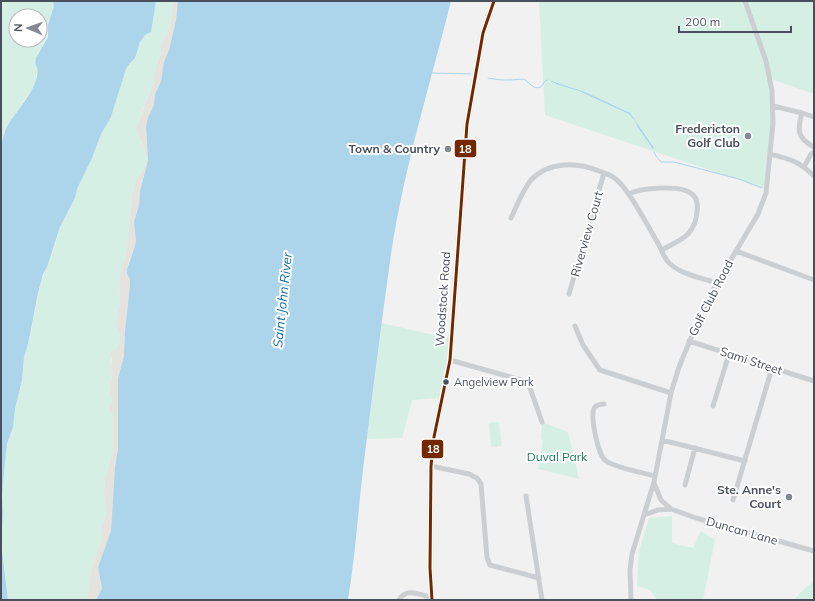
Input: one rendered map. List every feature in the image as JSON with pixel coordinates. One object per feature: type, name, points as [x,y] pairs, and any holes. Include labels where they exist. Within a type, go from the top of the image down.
[{"type":"main road","name":"Woodstock Road","points":[[432,599],[430,568],[431,466],[434,437],[450,360],[467,124],[483,33],[494,1]]},
{"type":"street","name":"Golf Club Road","points":[[631,600],[631,562],[654,482],[671,393],[679,366],[688,341],[717,282],[758,214],[766,193],[773,106],[772,91],[766,61],[745,1]]},
{"type":"street","points":[[773,106],[814,117]]},
{"type":"street","points":[[802,113],[799,124],[799,135],[814,147]]},
{"type":"street","points":[[804,167],[811,154],[814,152]]},
{"type":"street","points":[[770,154],[792,160],[804,167],[814,176]]},
{"type":"street","points":[[511,218],[531,180],[542,172],[557,166],[572,164],[610,174],[620,182],[629,194],[670,263],[681,271],[717,282]]},
{"type":"street","name":"Riverview Court","points":[[569,294],[604,173]]},
{"type":"street","points":[[629,194],[635,191],[652,188],[686,191],[694,196],[698,210],[692,228],[684,237],[662,250]]},
{"type":"street","points":[[736,251],[814,280]]},
{"type":"street","points":[[575,326],[583,345],[600,370],[671,393]]},
{"type":"street","name":"Sami Street","points":[[688,341],[814,381]]},
{"type":"street","points":[[712,406],[729,354]]},
{"type":"street","points":[[450,360],[521,380],[530,388],[542,422]]},
{"type":"street","points":[[733,500],[772,368]]},
{"type":"street","points":[[604,404],[595,407],[593,415],[594,429],[602,456],[610,463],[655,476]]},
{"type":"street","points":[[662,440],[745,461]]},
{"type":"street","points":[[685,485],[695,448]]},
{"type":"street","points":[[431,466],[469,474],[477,478],[481,484],[487,558],[490,565],[539,578]]},
{"type":"street","points":[[654,482],[661,500],[671,509]]},
{"type":"street","points":[[526,496],[542,600]]},
{"type":"street","points":[[644,515],[651,511],[671,509]]},
{"type":"street","name":"Duncan Lane","points":[[671,509],[696,518],[814,551]]},
{"type":"street","points":[[399,600],[402,595],[410,592],[432,599]]},
{"type":"green space","points":[[1,1],[53,1],[54,6],[48,25],[48,8],[8,8],[8,48],[41,48],[35,63],[37,66],[36,83],[9,123],[1,146]]},
{"type":"green space","points":[[156,1],[173,1],[171,24],[161,46],[161,53],[156,67],[154,81],[138,121],[137,133],[142,143],[147,160],[132,196],[127,251],[119,279],[120,303],[116,323],[120,336],[119,345],[111,352],[112,376],[109,390],[112,398],[112,402],[108,410],[113,414],[113,450],[105,479],[104,493],[107,512],[103,524],[101,541],[91,571],[87,600],[8,600],[1,536],[3,515],[2,496],[7,444],[13,427],[15,409],[22,380],[24,357],[41,282],[60,227],[75,198],[77,189],[92,158],[95,147],[111,117],[126,69],[135,58],[140,42],[145,35],[151,32]]},
{"type":"green space","name":"Fredericton Golf Club","points":[[539,1],[814,1],[814,94],[771,79],[773,106],[766,189],[545,115]]},
{"type":"green space","name":"Angelview Park","points":[[382,323],[451,339],[442,398],[412,400],[402,438],[367,439]]},
{"type":"green space","points":[[499,422],[502,446],[491,447],[489,423]]},
{"type":"green space","name":"Duval Park","points":[[542,422],[568,432],[579,479],[538,469],[543,441],[541,438]]},
{"type":"green space","points":[[672,516],[672,543],[693,548],[701,531],[715,540],[703,600],[657,600],[650,590],[637,586],[639,551],[649,518]]},
{"type":"green space","points":[[814,582],[814,600],[793,600],[807,586]]},
{"type":"sand","points":[[173,1],[178,1],[176,20],[169,50],[164,62],[161,81],[155,94],[154,105],[148,117],[146,127],[148,160],[134,222],[136,240],[135,246],[128,264],[127,274],[130,279],[130,285],[124,356],[118,378],[118,449],[115,467],[111,532],[98,567],[102,590],[96,600],[87,600],[91,571],[101,541],[102,526],[107,512],[104,493],[105,479],[113,450],[113,414],[108,410],[112,402],[109,390],[112,376],[112,359],[110,354],[119,345],[120,336],[116,323],[120,303],[119,279],[127,251],[132,196],[137,178],[143,171],[147,160],[136,128],[154,81],[156,67],[161,53],[161,46],[171,24]]},
{"type":"water","points":[[53,1],[156,1],[151,32],[145,35],[140,42],[135,58],[126,69],[111,117],[101,134],[92,158],[77,189],[75,198],[60,227],[47,267],[43,274],[24,357],[22,380],[15,409],[13,427],[7,444],[2,496],[3,515],[1,542],[1,146],[3,137],[6,128],[30,94],[34,85],[37,77],[35,63],[36,58],[42,48],[48,48],[48,25],[54,6]]},
{"type":"water","name":"Saint John River","points":[[178,1],[451,1],[410,158],[396,222],[373,389],[353,568],[348,600],[96,600],[102,589],[98,567],[111,531],[115,467],[118,449],[118,378],[124,356],[130,285],[127,269],[135,246],[136,240],[134,222],[148,160],[146,127],[148,117],[154,105],[155,94],[161,81],[164,62],[169,50],[176,20]]},
{"type":"water","points":[[557,83],[585,92],[630,113],[654,148],[653,149],[629,114],[579,91],[556,84]]},
{"type":"water","points":[[1,542],[8,600],[1,600]]},
{"type":"waterway","points":[[432,73],[471,74]]},
{"type":"waterway","points":[[488,78],[502,80],[524,79],[536,88],[541,87],[547,80]]},
{"type":"waterway","points":[[551,81],[558,84]]},
{"type":"waterway","points":[[654,152],[661,162],[674,162],[739,179],[762,188]]},
{"type":"transit line","name":"18","points":[[432,600],[430,568],[431,466],[434,437],[450,360],[467,124],[483,33],[494,1]]},
{"type":"place","name":"Fredericton Golf Club","points":[[748,136]]},
{"type":"place","name":"Town & Country","points":[[448,149]]},
{"type":"place","name":"Angelview Park","points":[[446,382]]},
{"type":"place","name":"Ste. Anne's Court","points":[[789,497]]}]
